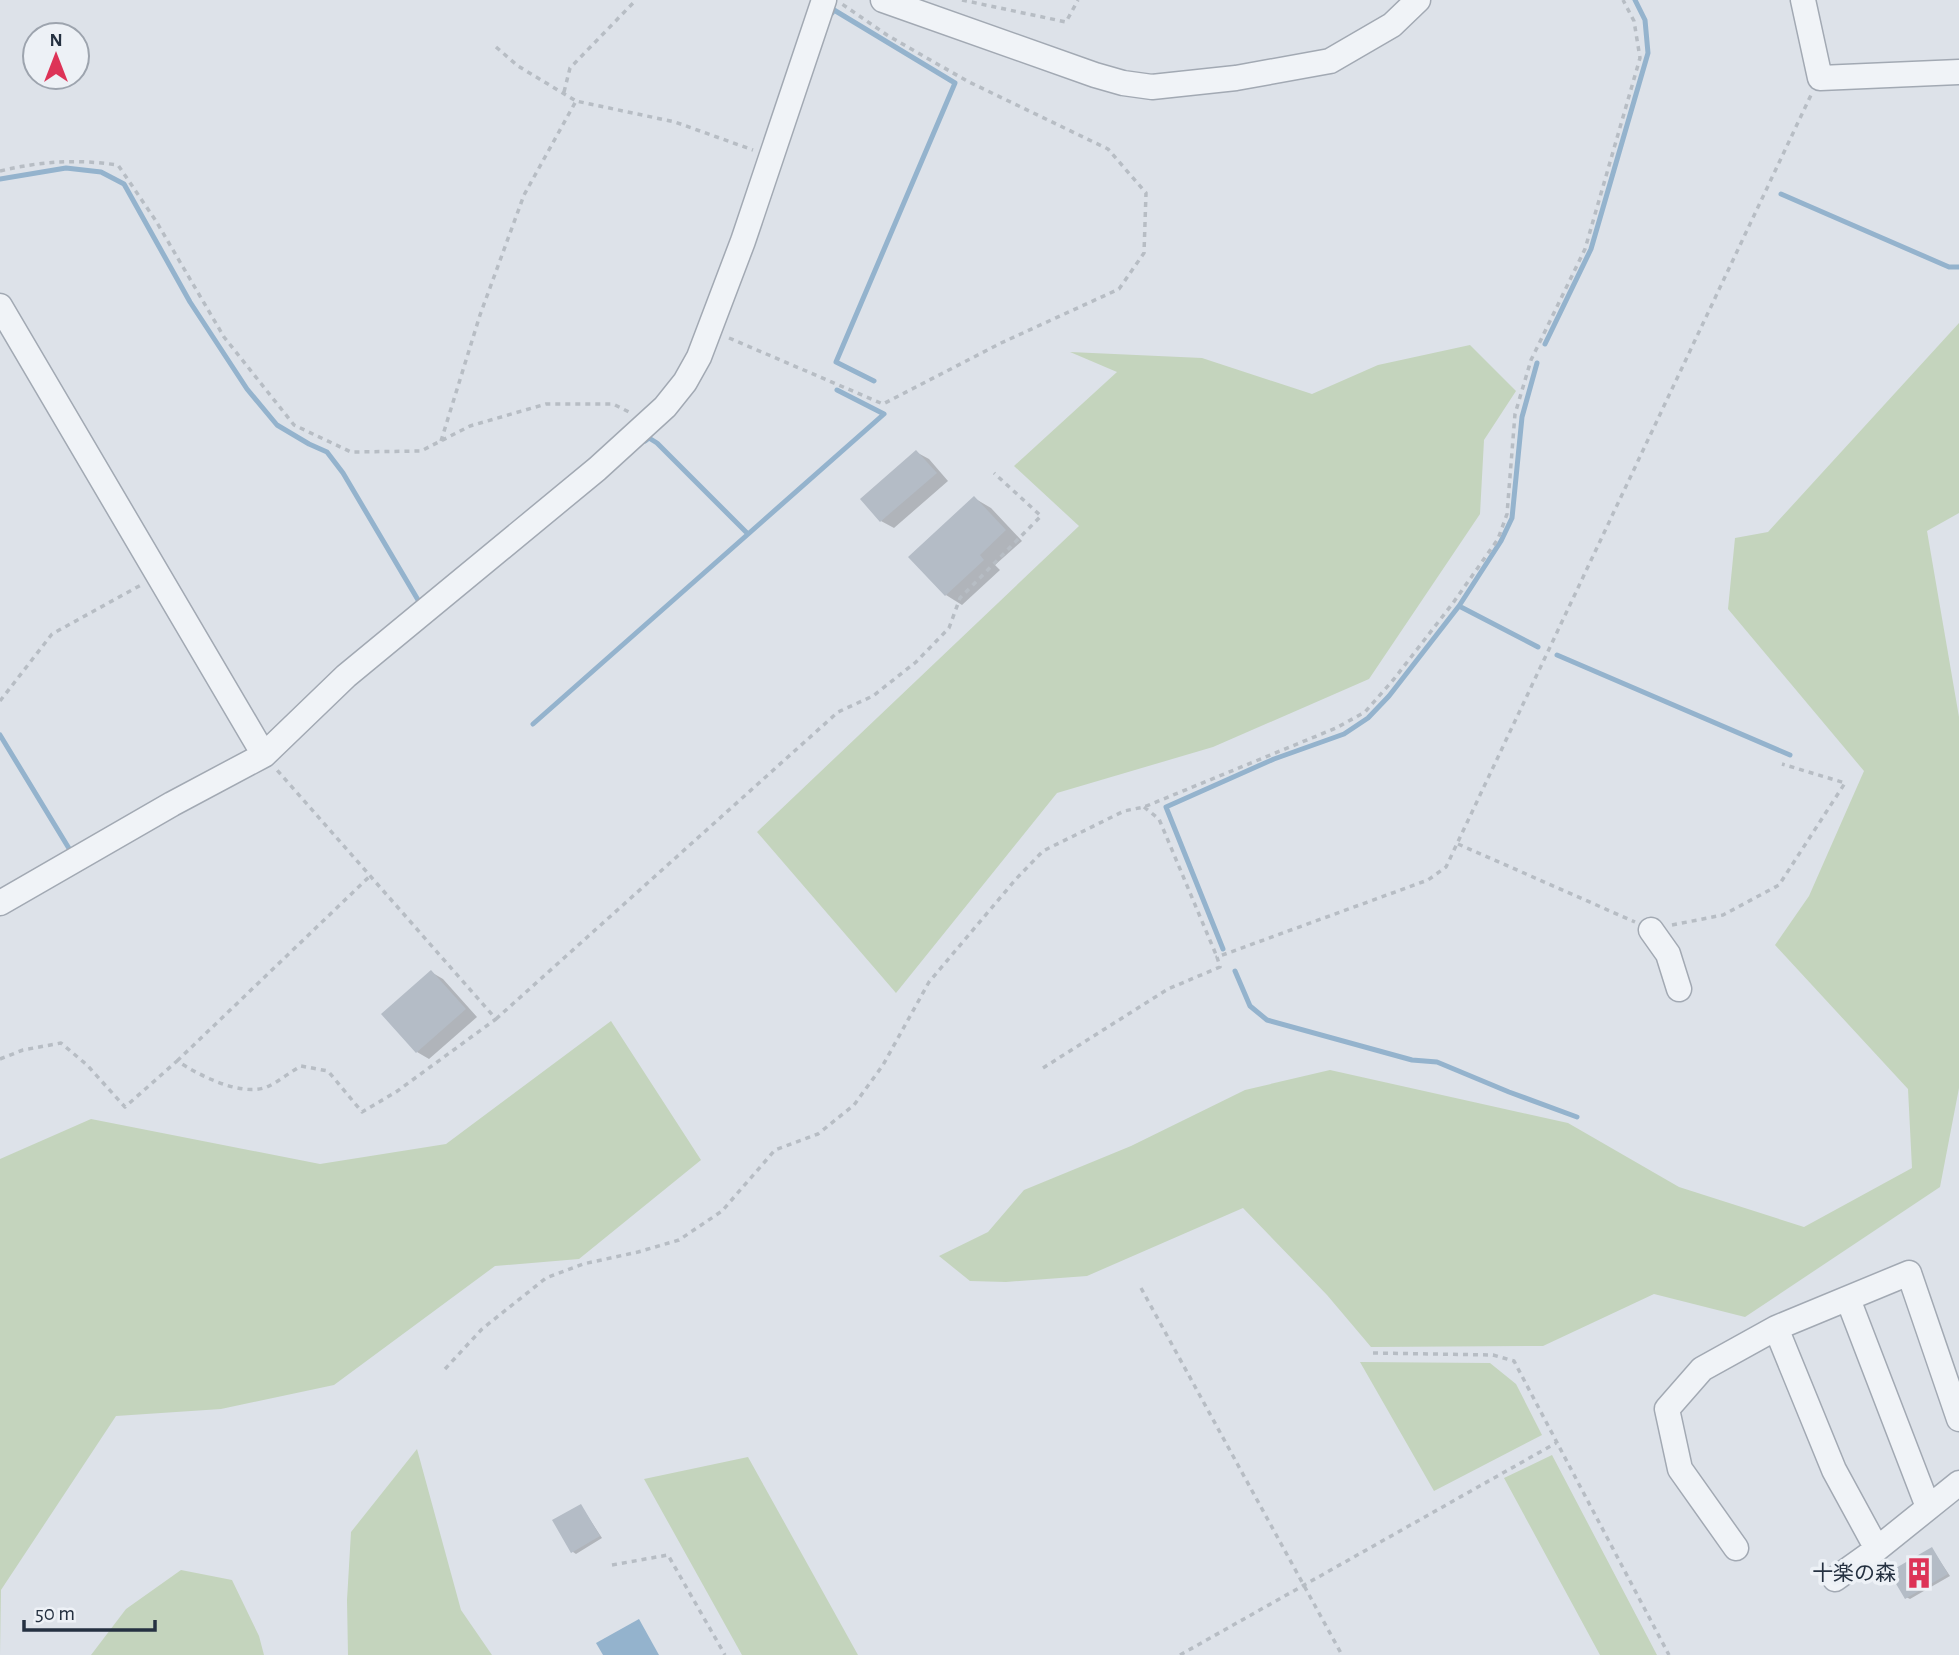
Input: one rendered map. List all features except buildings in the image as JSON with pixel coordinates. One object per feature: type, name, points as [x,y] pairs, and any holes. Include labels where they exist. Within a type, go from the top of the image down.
[{"type":"street","points":[[0,904],[172,804],[264,755],[346,676],[597,469],[665,407],[685,382],[699,358],[743,241],[824,0]]},
{"type":"street","points":[[883,0],[1095,75],[1152,87],[1236,78],[1330,61],[1392,25],[1418,0]]},
{"type":"street","points":[[1804,0],[1820,78],[1959,72]]},
{"type":"street","points":[[0,306],[264,755]]},
{"type":"street","points":[[1651,930],[1668,954],[1679,989]]},
{"type":"street","points":[[1736,1548],[1680,1469],[1667,1409],[1702,1369],[1776,1328],[1909,1273],[1959,1419]]},
{"type":"street","points":[[1848,1299],[1928,1507]]},
{"type":"street","points":[[1776,1328],[1834,1471],[1877,1549]]},
{"type":"street","points":[[1835,1578],[1877,1549],[1959,1483]]},
{"type":"path","points":[[564,92],[570,68],[636,0]]},
{"type":"path","points":[[724,336],[883,404],[1001,343],[1119,289],[1144,253],[1146,193],[1108,149],[967,81],[887,35],[837,0]]},
{"type":"path","points":[[962,0],[1066,22],[1078,0]]},
{"type":"path","points":[[445,1369],[482,1329],[546,1278],[583,1264],[679,1240],[722,1212],[775,1150],[818,1134],[854,1105],[883,1065],[929,982],[1000,897],[1043,851],[1124,811],[1144,807],[1311,739],[1365,712],[1394,679],[1498,539],[1507,514],[1515,414],[1531,360],[1585,249],[1640,58],[1634,21],[1624,0]]},
{"type":"path","points":[[496,47],[518,66],[576,101],[675,122],[771,157]]},
{"type":"path","points":[[1217,957],[1428,880],[1446,867],[1820,78]]},
{"type":"path","points":[[441,440],[480,315],[524,195],[576,101]]},
{"type":"path","points":[[0,171],[40,162],[93,161],[118,165],[156,221],[224,337],[294,425],[351,452],[421,451],[470,426],[546,404],[613,404],[649,422]]},
{"type":"path","points":[[177,1061],[197,1074],[233,1087],[265,1087],[300,1066],[328,1071],[362,1112],[396,1091],[496,1019],[838,712],[873,696],[916,662],[949,628],[960,598],[1041,516],[994,473]]},
{"type":"path","points":[[0,701],[52,634],[158,576]]},
{"type":"path","points":[[264,755],[496,1019]]},
{"type":"path","points":[[1458,844],[1651,930],[1723,915],[1779,885],[1845,783],[1782,764]]},
{"type":"path","points":[[1043,1068],[1168,989],[1220,967],[1159,820],[1144,807]]},
{"type":"path","points":[[0,1059],[23,1050],[61,1043],[88,1065],[125,1107],[177,1061],[370,876]]},
{"type":"path","points":[[1141,1287],[1342,1655]]},
{"type":"path","points":[[1373,1353],[1493,1355],[1514,1361],[1669,1655]]},
{"type":"path","points":[[1180,1655],[1556,1443]]},
{"type":"path","points":[[612,1565],[668,1555],[725,1655]]},
{"type":"green space","points":[[1959,323],[1959,513],[1927,531],[1959,717],[1959,1088],[1940,1187],[1745,1317],[1654,1294],[1543,1346],[1371,1347],[1327,1295],[1243,1208],[1087,1276],[1006,1282],[970,1281],[939,1256],[988,1232],[1024,1190],[1131,1146],[1245,1090],[1330,1070],[1568,1123],[1679,1187],[1804,1227],[1912,1168],[1908,1089],[1775,945],[1809,896],[1864,771],[1728,609],[1735,538],[1768,532]]},
{"type":"green space","points":[[1470,345],[1516,391],[1484,440],[1480,514],[1369,679],[1213,747],[1057,793],[896,993],[757,832],[1079,526],[1014,466],[1117,372],[1070,352],[1202,358],[1312,394],[1378,365]]},
{"type":"green space","points":[[611,1021],[701,1160],[579,1259],[495,1266],[334,1385],[221,1409],[116,1416],[1,1590],[0,1655],[0,1159],[91,1119],[320,1164],[446,1144]]},
{"type":"green space","points":[[1360,1362],[1490,1363],[1516,1384],[1542,1435],[1434,1491]]},
{"type":"green space","points":[[417,1449],[461,1610],[492,1655],[348,1655],[347,1600],[351,1532]]},
{"type":"green space","points":[[1552,1455],[1657,1655],[1600,1655],[1504,1478]]},
{"type":"green space","points":[[748,1457],[858,1655],[742,1655],[644,1479]]},
{"type":"green space","points":[[181,1570],[232,1580],[259,1636],[264,1655],[91,1655],[126,1609]]},
{"type":"water","points":[[639,1619],[659,1655],[603,1655],[596,1643]]},
{"type":"waterway","points":[[1545,344],[1591,249],[1648,53],[1645,20],[1635,0]]},
{"type":"waterway","points":[[832,13],[834,10],[955,83],[836,362],[874,381]]},
{"type":"waterway","points":[[0,179],[66,168],[101,172],[124,184],[190,302],[247,389],[277,425],[327,452],[343,473],[421,605]]},
{"type":"waterway","points":[[1781,194],[1949,267],[1959,267]]},
{"type":"waterway","points":[[1459,606],[1501,541],[1512,518],[1522,417],[1537,363]]},
{"type":"waterway","points":[[533,724],[884,414],[837,390]]},
{"type":"waterway","points":[[645,441],[649,438],[657,443],[748,534]]},
{"type":"waterway","points":[[1223,949],[1166,807],[1274,759],[1344,734],[1368,718],[1389,696],[1459,606],[1538,647]]},
{"type":"waterway","points":[[1557,655],[1790,755]]},
{"type":"waterway","points":[[0,735],[73,855]]},
{"type":"waterway","points":[[1235,971],[1250,1006],[1267,1020],[1412,1060],[1437,1062],[1577,1117]]},
{"type":"place","name":"十楽の森","points":[[1919,1573]]}]
